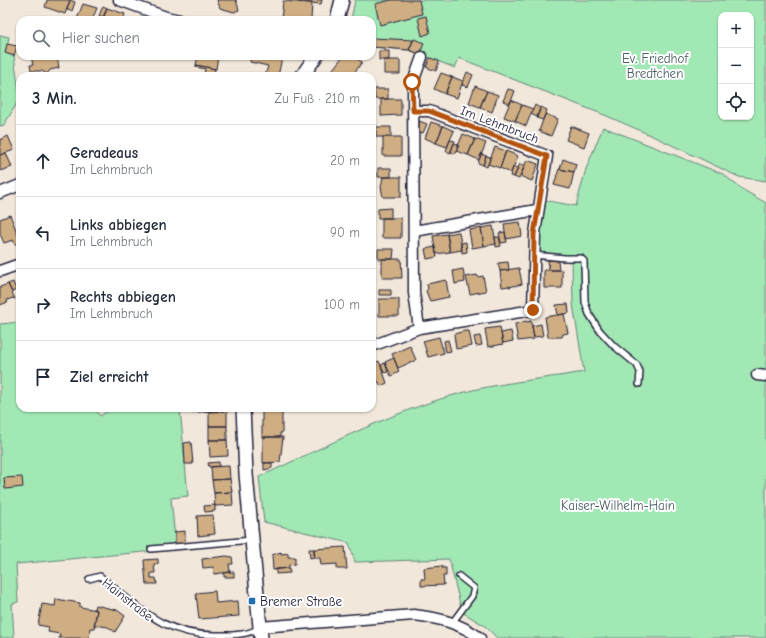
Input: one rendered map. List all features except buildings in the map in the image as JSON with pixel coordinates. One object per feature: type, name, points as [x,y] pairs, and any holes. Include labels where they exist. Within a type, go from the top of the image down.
[{"type":"street","points":[[119,0],[163,16]]},
{"type":"street","points":[[338,16],[342,0]]},
{"type":"street","points":[[419,328],[414,293],[412,82],[422,57]]},
{"type":"street","points":[[305,72],[313,60]]},
{"type":"street","name":"Im Lehmbruch","points":[[376,344],[419,328],[533,310],[533,255],[537,210],[547,156],[429,111],[413,111]]},
{"type":"street","points":[[0,193],[16,187]]},
{"type":"street","points":[[414,231],[537,210]]},
{"type":"street","points":[[0,271],[16,265]]},
{"type":"street","points":[[243,412],[244,445],[260,633],[414,615],[435,617],[452,622],[480,638]]},
{"type":"lane","points":[[533,255],[580,258],[584,261],[585,302],[589,314],[600,331],[614,346],[637,365],[640,372],[639,384]]},
{"type":"lane","points":[[151,549],[252,540]]},
{"type":"lane","name":"Hainstraße","points":[[89,579],[100,576],[157,622],[180,631],[202,636],[260,633]]},
{"type":"lane","points":[[452,622],[472,596],[474,588],[459,576]]},
{"type":"green space","name":"Ev. Friedhof Bredtchen","points":[[355,0],[766,0],[766,181],[739,177],[607,116],[459,58],[455,68],[409,50],[376,47],[376,16],[352,16]]},
{"type":"green space","points":[[0,35],[9,37],[6,53],[14,56],[16,72],[16,105],[4,125],[0,126]]},
{"type":"green space","name":"Kaiser-Wilhelm-Hain","points":[[603,127],[723,174],[740,188],[766,203],[766,638],[497,638],[485,626],[462,612],[449,559],[355,562],[349,543],[264,522],[259,477],[364,428],[445,398],[487,387],[584,372],[573,304],[572,262],[537,259],[543,200],[576,206],[586,169]]},
{"type":"green space","points":[[16,322],[16,412],[97,412],[100,416],[106,412],[180,412],[188,496],[171,498],[176,549],[16,564],[18,602],[12,604],[14,638],[0,638],[0,324]]},
{"type":"place","name":"Bremer Straße","points":[[252,601]]},
{"type":"route","points":[[412,82],[413,111],[429,111],[547,156],[534,234],[533,310]]}]
